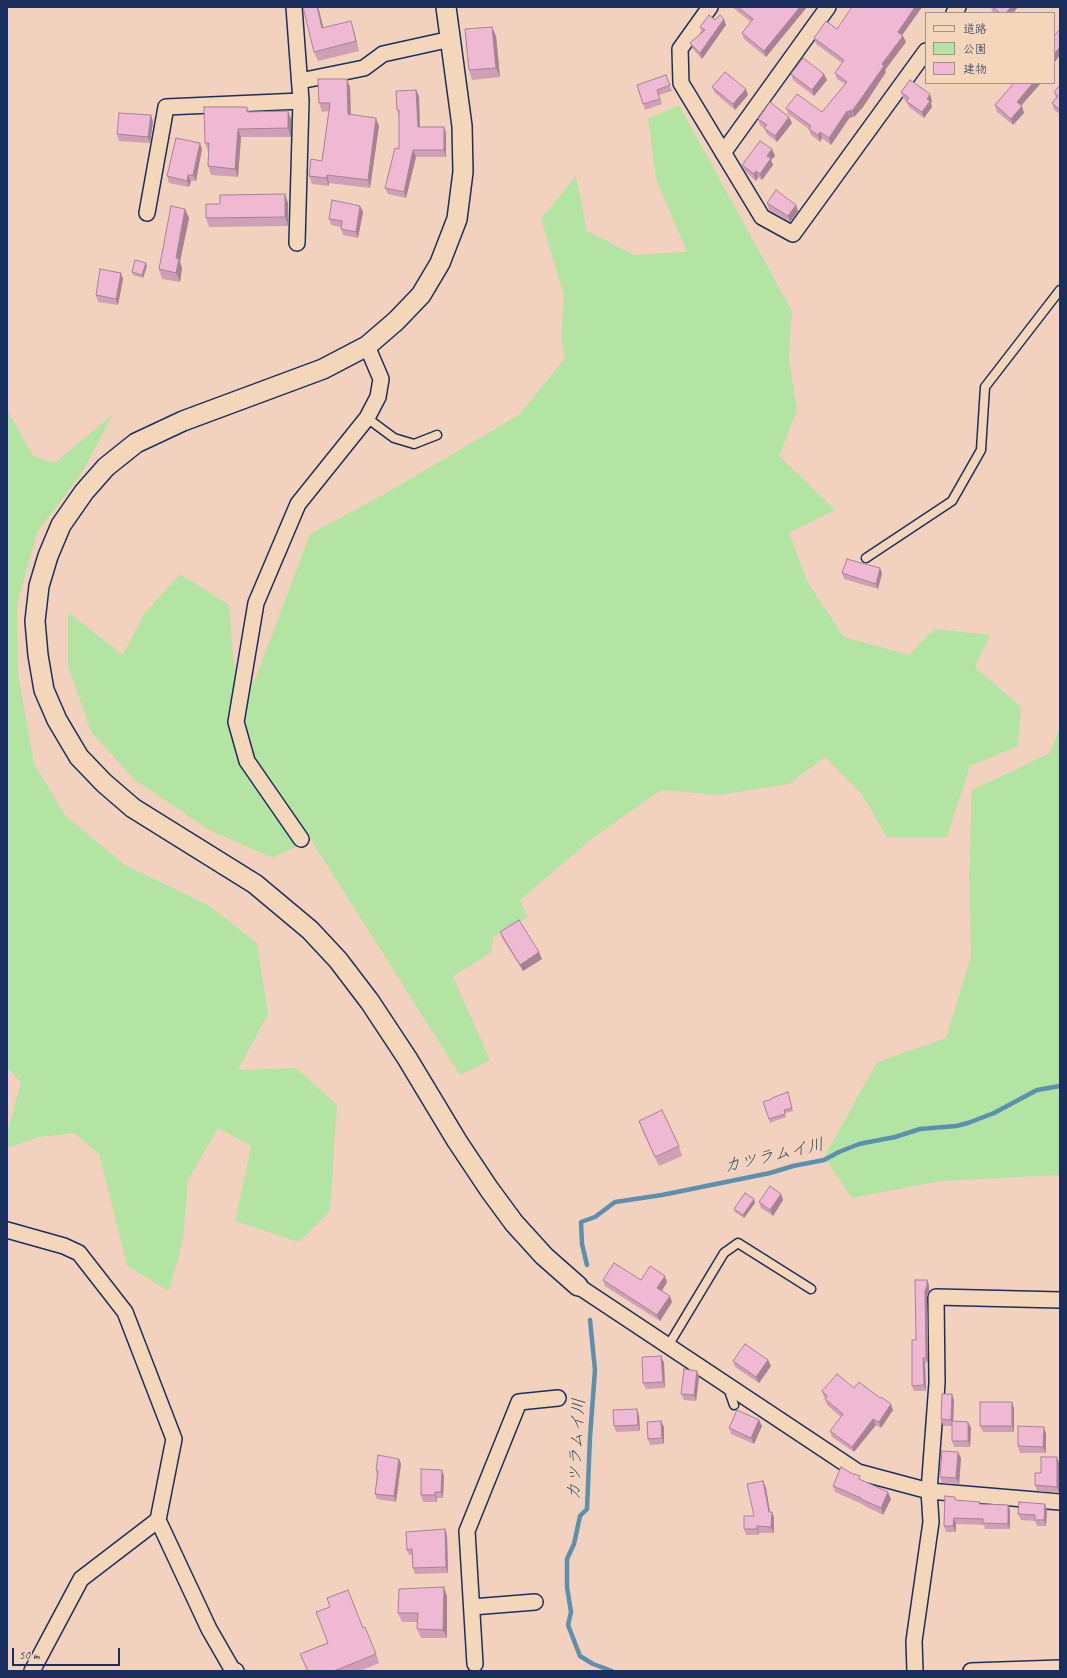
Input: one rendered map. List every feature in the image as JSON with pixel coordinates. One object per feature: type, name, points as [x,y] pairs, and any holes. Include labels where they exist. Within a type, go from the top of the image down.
[{"type":"street","points":[[294,7],[301,101],[297,243]]},
{"type":"street","points":[[446,7],[462,126],[462,172],[457,219],[440,263],[421,295],[396,321],[367,346],[323,369],[183,421],[136,443],[106,467],[84,492],[61,525],[48,556],[39,586],[35,621],[38,656],[44,690],[57,720],[80,757],[104,783],[133,808],[255,884],[310,930],[338,960],[370,1002],[407,1058],[457,1141],[497,1200],[544,1256],[578,1286],[858,1472],[929,1491],[1060,1502]]},
{"type":"street","points":[[710,7],[680,49],[681,83],[762,217],[793,234],[925,52]]},
{"type":"street","points":[[723,153],[828,7]]},
{"type":"street","points":[[300,81],[364,68],[383,54],[451,39]]},
{"type":"street","points":[[147,213],[166,107],[301,101]]},
{"type":"street","points":[[301,838],[247,761],[236,722],[256,603],[298,504],[367,418],[378,397],[381,379],[367,346]]},
{"type":"street","points":[[7,1230],[64,1246],[79,1253],[126,1312],[174,1439],[158,1520],[209,1629],[232,1669],[236,1671]]},
{"type":"street","points":[[915,1671],[914,1641],[932,1522],[929,1491],[937,1383],[936,1297],[1060,1300]]},
{"type":"street","points":[[475,1664],[467,1531],[519,1402],[558,1398]]},
{"type":"street","points":[[32,1671],[81,1579],[158,1520]]},
{"type":"street","points":[[472,1608],[535,1602]]},
{"type":"street","points":[[971,1671],[1060,1668]]},
{"type":"lane","points":[[866,558],[952,501],[981,450],[985,387],[1060,290]]},
{"type":"lane","points":[[367,418],[394,438],[414,444],[437,435]]},
{"type":"lane","points":[[668,1346],[724,1253],[738,1243],[811,1289]]},
{"type":"lane","points":[[727,1385],[734,1405]]},
{"type":"green space","points":[[679,105],[792,311],[789,357],[797,411],[779,456],[835,510],[789,533],[808,583],[844,637],[909,655],[934,629],[990,635],[975,667],[1021,707],[1018,746],[970,766],[947,837],[887,837],[861,793],[825,757],[789,784],[719,795],[661,790],[593,838],[520,900],[528,917],[493,937],[491,953],[453,976],[490,1060],[460,1075],[311,840],[273,858],[209,830],[135,780],[91,732],[68,665],[68,612],[123,655],[144,614],[180,574],[229,605],[234,666],[254,682],[310,534],[381,496],[519,415],[565,358],[561,337],[564,296],[541,219],[576,176],[587,231],[634,255],[687,252],[656,179],[648,119]]},
{"type":"green space","points":[[7,409],[33,456],[55,463],[113,414],[83,471],[37,533],[17,605],[18,673],[34,764],[66,816],[125,865],[208,905],[257,943],[268,1014],[238,1070],[296,1068],[337,1105],[330,1211],[299,1242],[235,1221],[251,1146],[218,1128],[188,1180],[183,1241],[169,1291],[127,1266],[99,1154],[74,1133],[39,1137],[7,1148],[7,1133],[21,1083],[7,1067]]},
{"type":"green space","points":[[1060,727],[1060,1175],[940,1181],[852,1198],[824,1157],[877,1062],[946,1038],[971,956],[969,876],[972,790],[1050,753]]},
{"type":"building","points":[[303,7],[317,7],[322,28],[351,21],[356,41],[314,52]]},
{"type":"building","points":[[738,7],[800,7],[764,51],[742,33],[753,19]]},
{"type":"building","points":[[852,7],[915,7],[898,32],[903,36],[882,64],[884,66],[852,111],[847,111],[829,138],[820,132],[818,135],[809,129],[811,126],[786,108],[797,94],[822,112],[847,82],[835,73],[844,60],[814,38],[826,21],[837,29]]},
{"type":"building","points":[[993,7],[1011,7],[1007,12],[999,12]]},
{"type":"building","points":[[709,15],[715,20],[720,15],[724,19],[700,53],[690,43],[705,30],[700,27]]},
{"type":"building","points":[[492,27],[496,68],[469,70],[465,29]]},
{"type":"building","points":[[1060,29],[1060,49],[1059,48],[1055,53],[1055,35]]},
{"type":"building","points":[[803,58],[824,74],[812,90],[791,74]]},
{"type":"building","points":[[725,72],[746,89],[733,104],[712,87]]},
{"type":"building","points":[[666,75],[670,85],[657,90],[660,99],[643,104],[637,85]]},
{"type":"building","points":[[318,79],[347,79],[348,114],[376,118],[368,180],[327,175],[326,178],[309,176],[311,159],[322,161],[330,103],[319,103]]},
{"type":"building","points":[[910,80],[930,94],[927,99],[930,101],[922,112],[906,101],[909,98],[901,92]]},
{"type":"building","points":[[1013,84],[1032,84],[1017,102],[1022,106],[1011,119],[995,105]]},
{"type":"building","points":[[1060,85],[1060,110],[1052,103],[1058,96],[1054,92]]},
{"type":"building","points":[[416,90],[418,127],[444,127],[444,150],[413,150],[404,192],[385,188],[395,148],[399,149],[399,110],[397,110],[396,91]]},
{"type":"building","points":[[770,102],[789,117],[775,136],[764,128],[767,125],[758,119]]},
{"type":"building","points":[[204,107],[247,107],[247,112],[288,111],[288,128],[238,129],[235,169],[208,166],[209,143],[205,143]]},
{"type":"building","points":[[119,113],[151,115],[148,137],[117,134]]},
{"type":"building","points":[[176,138],[200,143],[193,175],[188,175],[187,181],[167,176]]},
{"type":"building","points":[[760,141],[772,149],[767,156],[771,158],[760,174],[756,171],[754,174],[742,165]]},
{"type":"building","points":[[776,190],[796,205],[788,216],[767,203]]},
{"type":"building","points":[[285,194],[285,217],[206,218],[206,204],[220,204],[220,195]]},
{"type":"building","points":[[332,200],[360,206],[356,232],[341,229],[342,221],[329,219]]},
{"type":"building","points":[[171,206],[185,209],[176,258],[179,259],[176,273],[159,269]]},
{"type":"building","points":[[135,260],[146,263],[142,275],[132,272]]},
{"type":"building","points":[[100,269],[121,273],[116,299],[96,295]]},
{"type":"building","points":[[847,559],[880,568],[876,584],[842,573]]},
{"type":"building","points":[[519,920],[539,952],[520,965],[500,932]]},
{"type":"building","points":[[788,1092],[792,1108],[784,1110],[785,1114],[769,1119],[763,1102]]},
{"type":"building","points":[[662,1110],[679,1146],[655,1157],[639,1121]]},
{"type":"building","points":[[770,1186],[781,1194],[770,1210],[759,1202]]},
{"type":"building","points":[[745,1193],[754,1199],[743,1215],[734,1209]]},
{"type":"building","points":[[614,1263],[641,1280],[650,1266],[665,1276],[657,1288],[670,1296],[657,1315],[603,1280]]},
{"type":"building","points":[[915,1280],[927,1280],[925,1291],[926,1358],[923,1358],[924,1385],[912,1386],[912,1340],[916,1340]]},
{"type":"building","points":[[745,1344],[768,1360],[756,1377],[733,1361]]},
{"type":"building","points":[[661,1356],[663,1382],[643,1383],[642,1357]]},
{"type":"building","points":[[684,1369],[697,1371],[694,1395],[681,1394]]},
{"type":"building","points":[[837,1374],[854,1388],[859,1382],[880,1398],[881,1397],[891,1404],[879,1422],[873,1419],[852,1447],[830,1431],[843,1414],[825,1399],[827,1396],[822,1391]]},
{"type":"building","points":[[942,1394],[952,1394],[951,1420],[941,1419]]},
{"type":"building","points":[[980,1402],[1012,1402],[1012,1426],[980,1426]]},
{"type":"building","points":[[637,1409],[638,1425],[614,1426],[613,1410]]},
{"type":"building","points":[[737,1410],[759,1420],[751,1438],[729,1428]]},
{"type":"building","points":[[661,1421],[662,1438],[648,1439],[647,1422]]},
{"type":"building","points":[[952,1421],[968,1422],[968,1441],[952,1441]]},
{"type":"building","points":[[1018,1426],[1044,1427],[1043,1447],[1018,1446]]},
{"type":"building","points":[[942,1451],[958,1452],[956,1478],[940,1477]]},
{"type":"building","points":[[378,1455],[399,1459],[394,1496],[375,1494],[378,1471],[376,1470]]},
{"type":"building","points":[[1041,1457],[1057,1457],[1057,1487],[1035,1485],[1035,1473],[1041,1473]]},
{"type":"building","points":[[841,1467],[860,1476],[859,1479],[888,1492],[881,1508],[833,1486]]},
{"type":"building","points":[[421,1469],[442,1470],[441,1492],[435,1492],[435,1495],[421,1495]]},
{"type":"building","points":[[763,1481],[769,1512],[772,1512],[771,1527],[757,1526],[757,1529],[744,1529],[744,1516],[754,1516],[747,1484]]},
{"type":"building","points":[[945,1496],[955,1497],[955,1500],[980,1502],[979,1504],[1008,1505],[1008,1524],[983,1523],[983,1519],[954,1518],[953,1526],[944,1526]]},
{"type":"building","points":[[1019,1502],[1045,1504],[1044,1520],[1035,1520],[1035,1515],[1018,1514]]},
{"type":"building","points":[[445,1529],[446,1567],[413,1568],[412,1549],[407,1550],[406,1532]]},
{"type":"building","points":[[444,1587],[443,1630],[417,1629],[418,1613],[398,1613],[399,1589]]},
{"type":"building","points":[[348,1590],[363,1628],[365,1627],[376,1654],[334,1671],[308,1671],[300,1654],[328,1643],[316,1612],[330,1607],[327,1598]]},
{"type":"waterway","name":"カツラムイ川","points":[[587,1265],[582,1244],[581,1222],[595,1217],[615,1202],[662,1195],[770,1173],[793,1166],[824,1160],[859,1144],[895,1137],[920,1129],[956,1126],[968,1123],[994,1113],[1037,1090],[1060,1086]]},
{"type":"waterway","name":"カツラムイ川","points":[[590,1320],[595,1370],[587,1509],[580,1516],[574,1544],[567,1559],[567,1587],[571,1612],[568,1625],[580,1656],[593,1664],[612,1671]]}]
